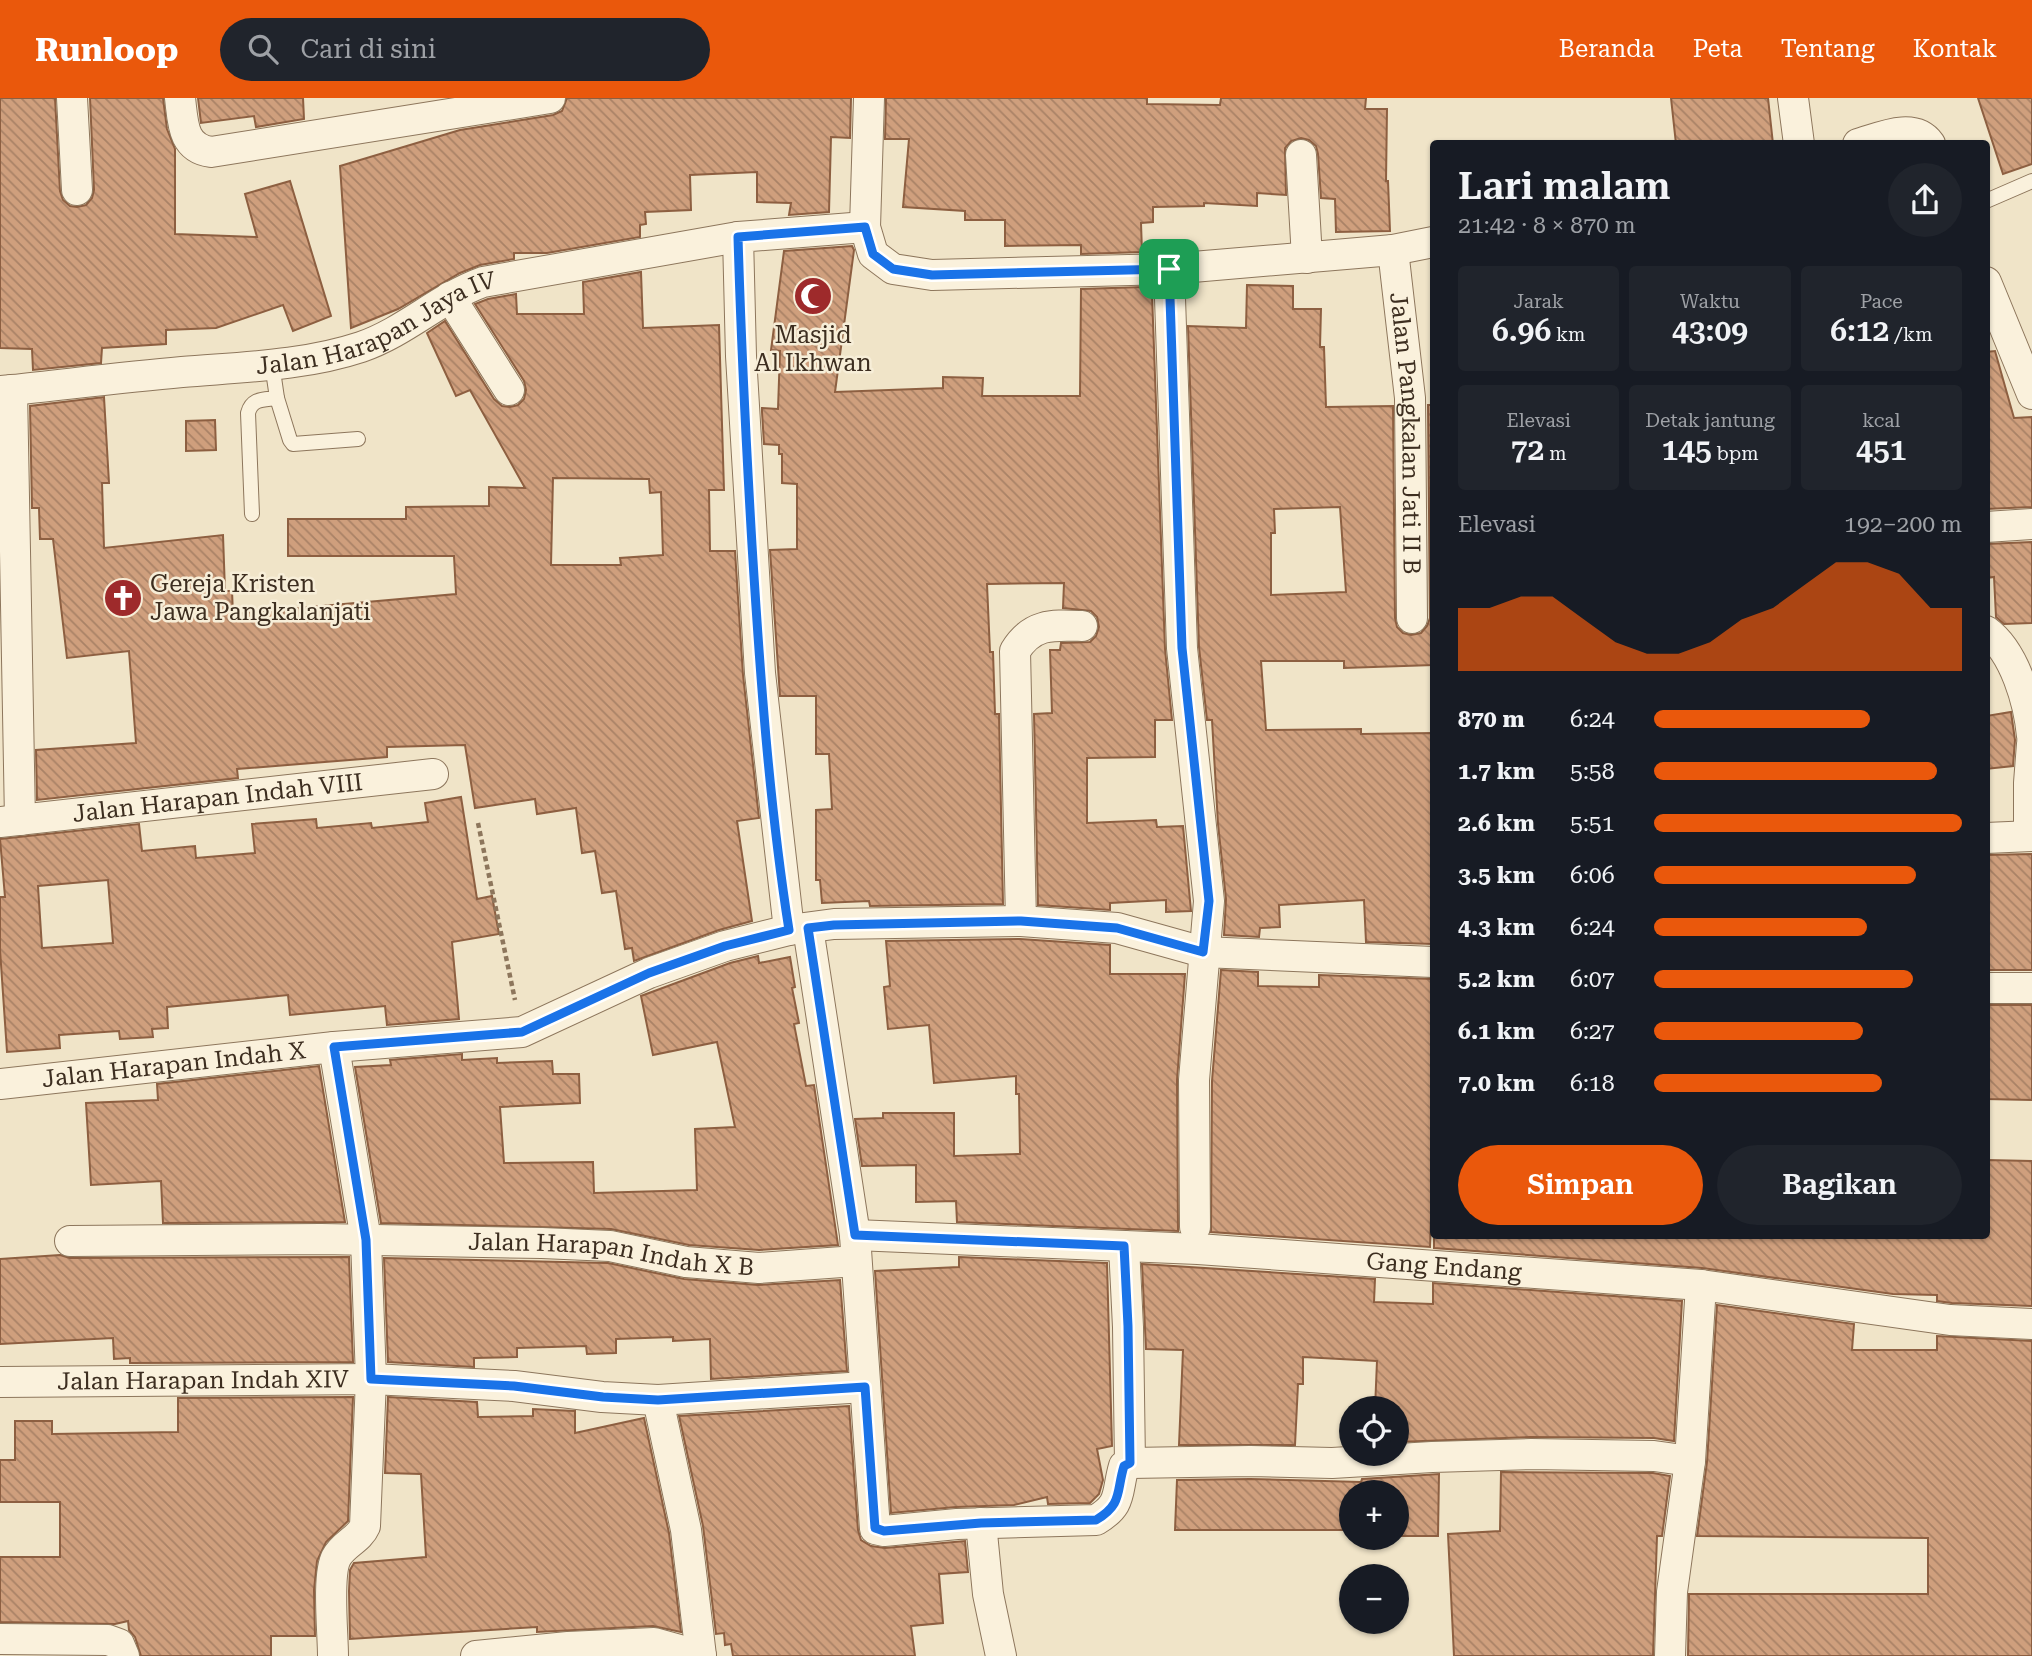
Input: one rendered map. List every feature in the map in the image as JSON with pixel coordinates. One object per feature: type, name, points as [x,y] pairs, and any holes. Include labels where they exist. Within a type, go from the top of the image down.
[{"type":"street","points":[[72,98],[77,190]]},
{"type":"street","points":[[180,98],[188,139],[198,150],[211,152],[550,98]]},
{"type":"street","points":[[869,98],[865,227],[873,254],[893,269],[932,275],[1169,269],[1393,250],[1430,243]]},
{"type":"street","points":[[1793,98],[1798,140]]},
{"type":"street","points":[[1871,140],[1898,132],[1912,132],[1927,140]]},
{"type":"street","points":[[1301,155],[1307,258]]},
{"type":"street","name":"Jalan Harapan Jaya IV","points":[[6,390],[272,364],[326,356],[362,347],[394,333],[466,288],[502,277],[738,237],[865,227]]},
{"type":"street","points":[[738,237],[741,356],[760,673],[783,887],[799,929],[855,1248],[875,1528],[884,1531],[981,1523],[1096,1520],[1108,1513],[1119,1499],[1124,1466],[1130,1463],[1250,1461],[1332,1464],[1531,1454],[1654,1456],[1690,1461]]},
{"type":"street","name":"Jalan Pangkalan Jati II B","points":[[1393,250],[1410,398],[1422,548],[1412,618]]},
{"type":"street","points":[[1169,269],[1182,648],[1209,901],[1194,1080],[1195,1227]]},
{"type":"street","points":[[1990,292],[2032,394]]},
{"type":"street","points":[[450,297],[509,390]]},
{"type":"street","points":[[6,390],[10,821]]},
{"type":"street","points":[[1990,527],[2032,524]]},
{"type":"street","points":[[1021,921],[1015,651],[1023,637],[1038,629],[1052,625],[1082,626]]},
{"type":"street","points":[[1990,635],[2003,648],[2018,676],[2030,716],[2032,736]]},
{"type":"street","points":[[1990,838],[2030,836],[2029,783],[2032,744]]},
{"type":"street","name":"Jalan Harapan Indah VIII","points":[[10,821],[433,774]]},
{"type":"street","name":"Jalan Harapan Indah X","points":[[0,1084],[334,1047],[522,1032],[649,973],[725,946],[799,929],[834,925],[1021,921],[1117,928],[1203,952],[1430,962]]},
{"type":"street","points":[[1990,988],[2032,988]]},
{"type":"street","points":[[333,1656],[332,1578],[335,1559],[361,1535],[365,1526],[371,1379],[366,1240],[334,1047]]},
{"type":"street","name":"Jalan Harapan Indah X B","points":[[71,1241],[366,1240],[542,1243],[610,1246],[686,1262],[759,1268],[855,1248]]},
{"type":"street","points":[[1124,1246],[1130,1463]]},
{"type":"street","name":"Gang Endang","points":[[855,1248],[1124,1246],[1198,1249],[1701,1285],[1950,1320],[2032,1324]]},
{"type":"street","points":[[1670,1656],[1672,1592],[1690,1461],[1701,1285]]},
{"type":"street","name":"Jalan Harapan Indah XIV","points":[[0,1382],[371,1379],[514,1386],[603,1397],[658,1400],[865,1387]]},
{"type":"street","points":[[476,1656],[568,1647],[654,1643],[701,1656],[686,1530],[658,1400]]},
{"type":"street","points":[[981,1523],[988,1594],[1001,1656]]},
{"type":"street","points":[[0,1639],[108,1640],[119,1644],[124,1656]]},
{"type":"lane","points":[[1990,199],[2032,181]]},
{"type":"lane","points":[[272,364],[277,398],[293,444],[358,439]]},
{"type":"lane","points":[[253,514],[248,413],[256,400],[277,398]]},
{"type":"path","points":[[478,823],[522,1032]]},
{"type":"building","points":[[0,98],[55,98],[60,191],[63,200],[70,206],[86,205],[94,190],[90,98],[163,98],[167,129],[175,149],[175,234],[257,237],[245,194],[290,181],[331,316],[293,331],[283,305],[216,328],[166,330],[166,344],[102,348],[101,363],[33,370],[32,349],[0,348]]},
{"type":"building","points":[[198,98],[303,98],[304,119],[256,127],[254,116],[201,123]]},
{"type":"building","points":[[567,98],[851,98],[850,138],[831,137],[829,212],[789,215],[791,203],[757,202],[757,172],[690,175],[691,210],[645,212],[646,224],[640,225],[640,237],[547,253],[514,253],[514,259],[480,265],[460,273],[398,309],[351,328],[340,166],[460,130],[553,115],[562,111]]},
{"type":"building","points":[[886,98],[1147,98],[1147,104],[1220,105],[1221,98],[1366,98],[1365,109],[1387,109],[1386,181],[1390,231],[1336,232],[1335,199],[1321,198],[1316,146],[1301,138],[1291,141],[1285,148],[1286,195],[1257,193],[1257,206],[1204,203],[1204,206],[1153,207],[1153,222],[1141,223],[1142,252],[1081,254],[1081,245],[1005,246],[1005,220],[965,220],[965,211],[903,207],[909,139],[885,139]]},
{"type":"building","points":[[1671,98],[1768,98],[1773,140],[1676,140]]},
{"type":"building","points":[[1978,98],[2032,98],[2032,164],[2003,174]]},
{"type":"building","points":[[852,246],[854,250],[835,392],[943,388],[943,377],[983,378],[982,396],[1080,396],[1081,289],[1143,287],[1144,294],[1152,294],[1165,649],[1172,720],[1155,720],[1155,757],[1087,758],[1087,823],[1156,820],[1157,827],[1183,826],[1191,911],[1166,912],[1166,900],[1110,903],[1110,910],[1038,905],[1034,714],[1052,713],[1050,650],[1060,650],[1061,643],[1090,642],[1099,627],[1097,617],[1091,611],[1063,608],[1064,583],[987,584],[995,714],[999,714],[1003,904],[870,906],[869,901],[822,903],[820,880],[816,880],[816,810],[832,809],[829,754],[816,754],[816,696],[780,696],[770,550],[797,549],[797,484],[782,483],[782,454],[779,454],[779,445],[764,444],[762,408],[778,409],[780,351],[771,350],[784,251]]},
{"type":"building","points":[[641,272],[643,328],[719,325],[724,490],[709,490],[710,551],[735,551],[743,675],[759,818],[737,821],[752,921],[634,961],[632,948],[625,949],[616,891],[602,893],[595,851],[582,853],[576,808],[537,814],[535,799],[475,808],[465,745],[387,747],[387,757],[237,769],[238,778],[37,800],[36,750],[136,743],[129,651],[67,658],[53,539],[40,539],[39,508],[32,508],[30,406],[104,397],[109,483],[102,483],[104,548],[223,535],[225,591],[232,591],[233,614],[456,594],[454,556],[288,556],[288,519],[406,519],[406,507],[489,506],[489,487],[525,488],[470,390],[456,396],[427,333],[445,321],[494,399],[502,406],[518,405],[524,399],[524,381],[475,304],[516,294],[517,314],[584,314],[583,282]],"holes":[[[553,478],[649,479],[650,493],[661,492],[663,555],[620,558],[621,565],[551,565]]]},
{"type":"building","points":[[1247,285],[1293,286],[1293,309],[1321,309],[1320,347],[1324,347],[1326,407],[1393,406],[1395,618],[1397,627],[1403,633],[1411,635],[1421,633],[1430,618],[1430,665],[1344,668],[1344,661],[1261,661],[1266,730],[1361,729],[1361,734],[1430,733],[1430,944],[1366,942],[1364,900],[1279,905],[1280,927],[1260,928],[1259,937],[1224,935],[1226,899],[1218,824],[1212,720],[1207,720],[1199,647],[1188,326],[1246,328]],"holes":[[[1340,507],[1346,592],[1271,595],[1271,533],[1275,533],[1274,509]]]},
{"type":"building","points":[[1995,351],[2014,418],[2032,417],[2032,507],[1990,509],[1990,352]]},
{"type":"building","points":[[1428,405],[1430,405],[1430,618]]},
{"type":"building","points":[[215,420],[216,450],[186,451],[186,421]]},
{"type":"building","points":[[2032,542],[2032,623],[2004,624],[1996,617],[1994,577],[1990,578],[1990,544]]},
{"type":"building","points":[[2011,712],[2015,740],[2013,766],[1990,769],[1990,715]]},
{"type":"building","points":[[461,797],[477,899],[492,896],[499,934],[452,942],[459,1019],[387,1025],[385,1006],[290,1015],[288,995],[167,1007],[168,1028],[152,1029],[153,1037],[120,1039],[119,1031],[59,1035],[60,1048],[7,1052],[0,950],[0,897],[5,897],[0,839],[139,824],[142,851],[195,846],[196,858],[255,853],[252,824],[316,819],[317,828],[371,823],[372,828],[428,822],[425,803]],"holes":[[[108,880],[113,943],[42,948],[38,886]]]},
{"type":"building","points":[[2032,854],[2032,970],[1990,970],[1990,855]]},
{"type":"building","points":[[1020,939],[1110,945],[1110,974],[1185,974],[1177,1080],[1178,1231],[957,1222],[956,1201],[916,1202],[916,1165],[862,1166],[855,1119],[883,1118],[883,1113],[954,1113],[954,1156],[1020,1154],[1016,1076],[934,1083],[929,1025],[888,1029],[884,987],[890,986],[886,941]]},
{"type":"building","points":[[758,956],[759,963],[790,957],[795,987],[792,988],[799,1023],[794,1024],[806,1086],[814,1085],[838,1245],[759,1250],[689,1245],[611,1229],[381,1223],[355,1067],[391,1065],[390,1060],[462,1054],[462,1060],[497,1058],[497,1063],[552,1061],[553,1074],[579,1074],[580,1103],[500,1107],[504,1163],[593,1162],[594,1193],[697,1190],[695,1129],[735,1127],[717,1042],[653,1055],[641,996],[730,963]]},
{"type":"building","points":[[1221,970],[1258,972],[1258,986],[1319,987],[1319,975],[1430,979],[1430,1247],[1211,1232],[1212,1081]]},
{"type":"building","points":[[1990,1005],[2032,1005],[2032,1100],[1990,1099]]},
{"type":"building","points":[[319,1066],[345,1222],[163,1223],[161,1181],[91,1185],[86,1103],[158,1100],[157,1084]]},
{"type":"building","points":[[1990,1160],[2032,1161],[2032,1306],[1952,1303],[1937,1301],[1937,1295],[1893,1294],[1702,1268],[1434,1248],[1434,1239],[1990,1239]]},
{"type":"building","points":[[60,1255],[70,1258],[349,1257],[353,1362],[130,1363],[130,1358],[114,1359],[113,1338],[0,1344],[0,1259]]},
{"type":"building","points":[[959,1257],[1107,1263],[1112,1446],[1097,1449],[1103,1480],[1099,1494],[1090,1503],[1048,1504],[1047,1497],[1014,1505],[891,1513],[875,1271],[959,1267]]},
{"type":"building","points":[[384,1258],[608,1263],[684,1279],[758,1285],[840,1280],[847,1371],[711,1379],[710,1339],[673,1341],[673,1337],[616,1339],[616,1353],[587,1354],[586,1346],[517,1348],[517,1357],[474,1358],[474,1367],[388,1362]]},
{"type":"building","points":[[1142,1264],[1375,1279],[1374,1302],[1433,1304],[1433,1283],[1682,1301],[1674,1441],[1654,1438],[1530,1437],[1409,1442],[1409,1396],[1376,1396],[1377,1361],[1303,1357],[1303,1384],[1298,1384],[1295,1445],[1179,1445],[1183,1350],[1146,1349]]},
{"type":"building","points":[[1717,1305],[1854,1324],[1852,1350],[1937,1350],[1937,1336],[2032,1341],[2032,1656],[1688,1656],[1689,1594],[1928,1594],[1928,1538],[1697,1536],[1707,1462]]},
{"type":"building","points":[[353,1397],[348,1521],[326,1542],[317,1561],[314,1590],[315,1636],[271,1636],[271,1656],[141,1656],[135,1637],[129,1630],[128,1621],[115,1624],[0,1622],[0,1557],[60,1557],[60,1502],[0,1502],[0,1460],[15,1460],[15,1421],[52,1421],[52,1434],[178,1432],[178,1398]]},
{"type":"building","points":[[388,1397],[477,1402],[478,1417],[533,1416],[533,1409],[575,1411],[575,1433],[644,1418],[669,1533],[681,1632],[653,1626],[537,1632],[537,1627],[350,1639],[350,1570],[354,1563],[426,1557],[421,1474],[385,1473]]},
{"type":"building","points":[[849,1406],[861,1540],[871,1546],[885,1548],[965,1541],[968,1572],[939,1574],[943,1623],[911,1626],[915,1656],[733,1656],[731,1644],[725,1645],[724,1633],[716,1634],[703,1526],[679,1416]]},
{"type":"building","points":[[1501,1472],[1653,1473],[1670,1476],[1662,1536],[1657,1536],[1653,1656],[1454,1656],[1448,1534],[1500,1531]]},
{"type":"building","points":[[1439,1474],[1438,1536],[1409,1536],[1409,1480],[1362,1479]]},
{"type":"building","points":[[1177,1480],[1339,1481],[1339,1530],[1175,1530]]},
{"type":"place","name":"Masjid Al Ikhwan","points":[[813,296]]},
{"type":"place","name":"Gereja Kristen Jawa Pangkalanjati","points":[[123,598]]},
{"type":"route","points":[[865,227],[873,254],[893,269],[932,275],[1169,269],[1182,648],[1209,901],[1203,952],[1117,928],[1021,921],[834,925],[808,928],[855,1235],[1124,1246],[1130,1463],[1124,1466],[1119,1499],[1108,1513],[1096,1520],[957,1524],[884,1531],[875,1528],[865,1387],[658,1400],[603,1397],[514,1386],[371,1379],[366,1240],[334,1047],[522,1032],[649,973],[725,946],[789,930],[760,673],[741,356],[738,237],[865,227]]}]
